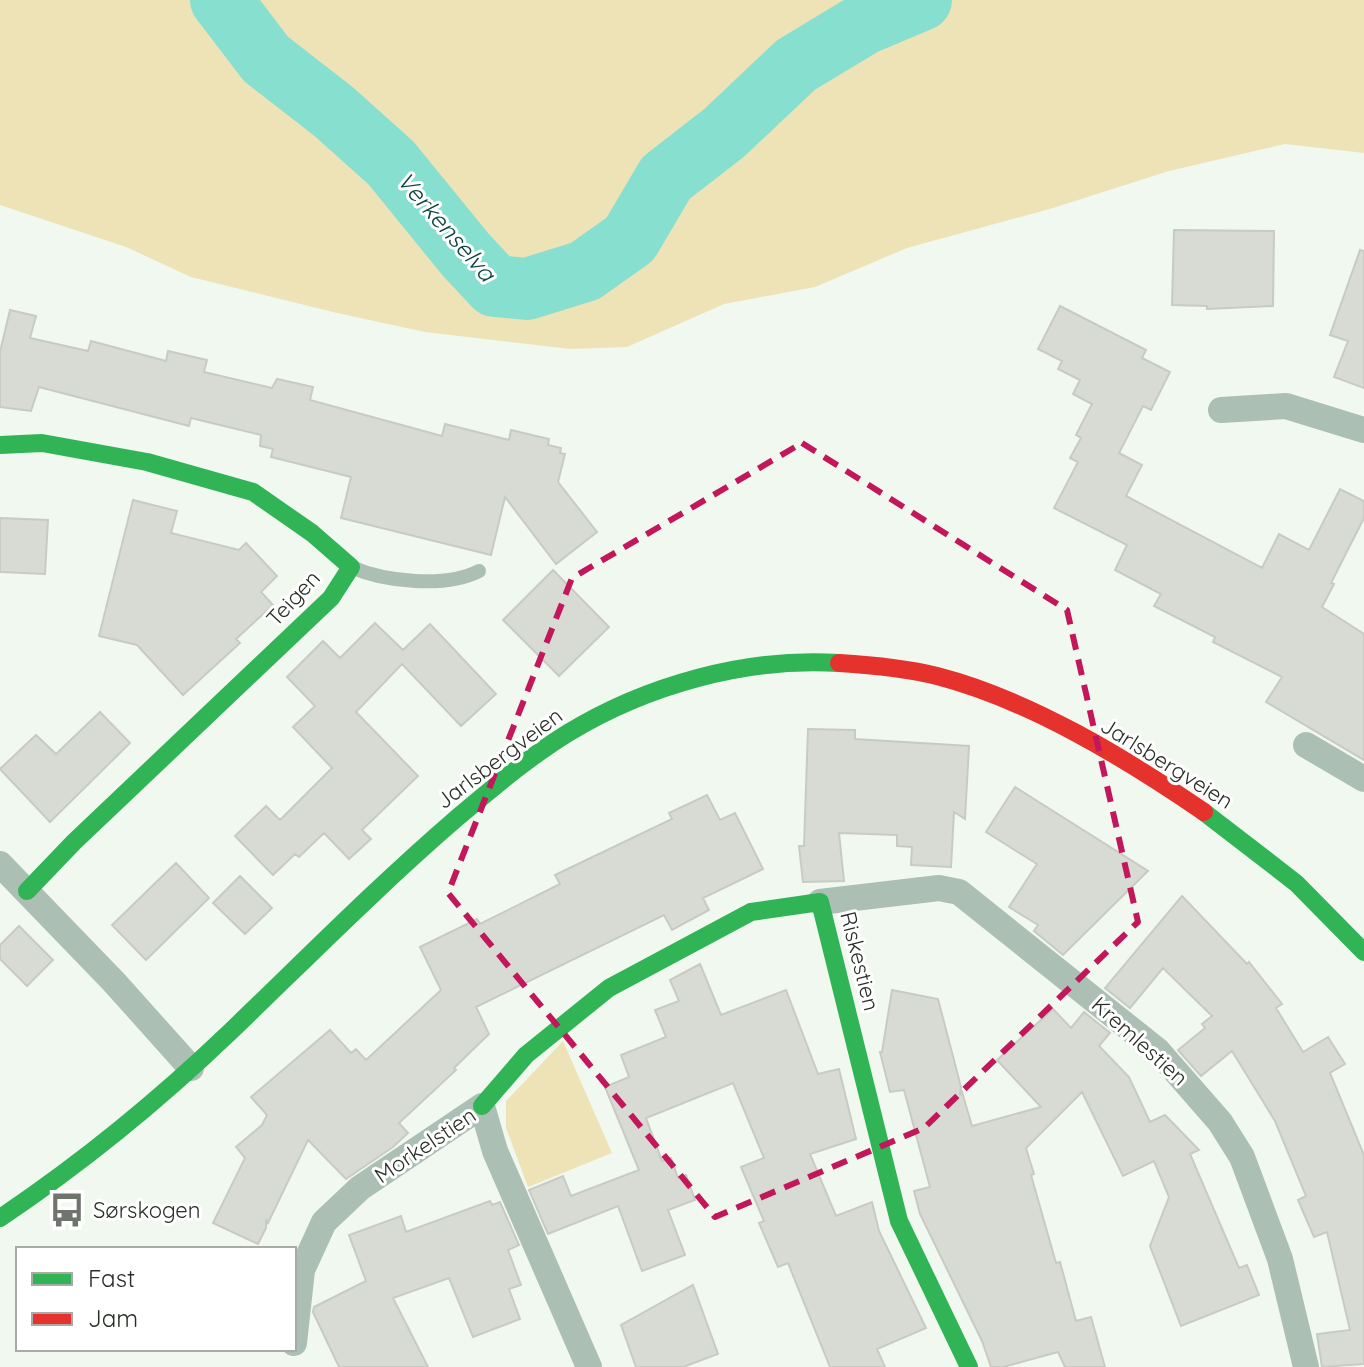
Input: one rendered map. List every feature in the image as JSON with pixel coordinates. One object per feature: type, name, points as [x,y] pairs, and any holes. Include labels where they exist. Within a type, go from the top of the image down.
[{"type":"street","points":[[1221,410],[1286,406],[1364,430]]},
{"type":"street","name":"Teigen","points":[[0,445],[42,443],[147,462],[253,492],[312,533],[351,567],[331,598],[74,842],[27,891]]},
{"type":"street","name":"Jarlsbergveien","points":[[0,1218],[85,1159],[191,1068],[420,851],[529,760],[572,730],[675,685],[788,663],[839,663],[921,673],[972,686],[1066,729],[1161,783],[1260,853],[1314,900],[1364,952]]},
{"type":"street","points":[[1306,745],[1364,779]]},
{"type":"street","points":[[0,864],[114,982],[191,1068]]},
{"type":"street","name":"Kremlestien","points":[[820,902],[939,888],[959,892],[1158,1051],[1220,1122],[1242,1157],[1280,1259],[1306,1367]]},
{"type":"street","name":"Riskestien","points":[[482,1106],[526,1055],[609,988],[751,912],[820,902],[899,1221],[969,1367]]},
{"type":"street","name":"Morkelstien","points":[[296,1325],[302,1270],[324,1222],[360,1188],[482,1106],[495,1151],[589,1367]]},
{"type":"lane","points":[[351,567],[367,574],[432,581],[452,581],[479,571]]},
{"type":"highlighted area","points":[[802,443],[1067,610],[1138,922],[924,1128],[715,1217],[448,893],[572,578]]},
{"type":"shaded area","points":[[0,0],[1364,0],[1364,153],[1285,144],[1169,171],[1053,208],[907,248],[815,287],[724,304],[627,347],[570,349],[425,332],[191,277],[126,247],[0,205]]},
{"type":"shaded area","points":[[563,1041],[612,1153],[528,1187],[506,1128],[506,1101]]},
{"type":"building","points":[[1174,230],[1274,231],[1273,306],[1207,309],[1207,306],[1172,305]]},
{"type":"building","points":[[1360,250],[1364,251],[1364,388],[1334,377],[1348,341],[1330,335]]},
{"type":"building","points":[[1060,306],[1146,350],[1142,358],[1170,372],[1151,410],[1143,406],[1119,453],[1142,465],[1126,496],[1262,568],[1279,534],[1309,550],[1340,489],[1364,501],[1364,518],[1322,607],[1364,634],[1364,760],[1266,702],[1282,677],[1213,642],[1215,637],[1154,606],[1161,594],[1115,570],[1127,545],[1054,508],[1078,462],[1070,458],[1081,438],[1076,435],[1092,404],[1073,394],[1080,380],[1058,369],[1062,361],[1038,349]]},
{"type":"building","points":[[10,310],[36,316],[30,338],[88,351],[91,341],[166,361],[168,351],[207,360],[204,372],[272,388],[277,379],[313,387],[310,400],[442,436],[445,424],[509,440],[511,430],[549,439],[548,445],[561,448],[560,453],[565,454],[558,482],[597,532],[556,564],[505,497],[491,555],[341,518],[351,477],[271,457],[273,449],[260,446],[261,435],[191,418],[189,426],[39,387],[31,411],[0,407],[0,352]]},
{"type":"building","points":[[133,500],[177,511],[171,533],[239,550],[246,543],[277,576],[261,592],[273,605],[236,639],[240,643],[183,695],[137,645],[99,636]]},
{"type":"building","points":[[0,518],[48,520],[45,574],[0,572]]},
{"type":"building","points":[[553,570],[609,627],[559,676],[503,620]]},
{"type":"building","points":[[375,623],[403,650],[430,624],[496,694],[461,726],[402,664],[356,712],[418,776],[362,830],[371,839],[349,859],[324,833],[299,857],[295,854],[273,875],[235,836],[266,806],[280,820],[332,768],[293,727],[315,706],[287,677],[323,641],[340,658]]},
{"type":"building","points":[[100,712],[130,743],[50,822],[0,769],[36,735],[56,754]]},
{"type":"building","points":[[808,729],[855,730],[855,739],[969,746],[965,819],[954,812],[951,867],[911,865],[912,847],[897,846],[897,835],[839,833],[844,881],[803,882],[799,846],[804,846]]},
{"type":"building","points":[[1015,787],[1148,871],[1063,955],[1034,931],[1038,925],[1009,907],[1037,864],[986,832]]},
{"type":"building","points":[[707,795],[720,820],[735,813],[763,869],[703,898],[709,910],[672,930],[664,915],[476,1007],[489,1034],[399,1123],[408,1133],[346,1179],[308,1140],[268,1223],[266,1219],[266,1228],[258,1244],[213,1223],[245,1158],[236,1147],[262,1125],[267,1115],[251,1097],[330,1030],[351,1053],[356,1049],[366,1060],[441,990],[420,947],[477,919],[480,924],[560,884],[555,875],[672,819],[669,813]]},
{"type":"building","points":[[176,863],[209,898],[146,960],[112,925]]},
{"type":"building","points":[[240,876],[272,908],[245,934],[213,903]]},
{"type":"building","points":[[1182,896],[1247,964],[1249,962],[1282,1004],[1276,1008],[1303,1052],[1328,1037],[1345,1064],[1330,1073],[1364,1155],[1364,1364],[1322,1367],[1317,1334],[1350,1330],[1327,1232],[1314,1237],[1298,1200],[1306,1196],[1275,1121],[1232,1051],[1201,1076],[1178,1050],[1205,1028],[1202,1024],[1212,1016],[1163,968],[1130,1008],[1105,988]]},
{"type":"building","points":[[19,926],[53,960],[27,986],[0,959],[0,945]]},
{"type":"building","points":[[700,964],[721,1015],[786,990],[818,1074],[839,1069],[856,1139],[810,1154],[836,1216],[872,1202],[879,1231],[926,1328],[877,1349],[885,1367],[830,1367],[788,1263],[778,1267],[759,1223],[764,1221],[741,1167],[764,1158],[733,1083],[646,1118],[662,1161],[671,1158],[678,1178],[686,1175],[695,1200],[668,1210],[685,1255],[642,1271],[618,1206],[548,1234],[529,1190],[563,1176],[571,1196],[639,1170],[605,1087],[629,1077],[621,1055],[666,1037],[655,1010],[679,1001],[670,980]]},
{"type":"building","points":[[892,990],[938,999],[961,1087],[960,1095],[962,1092],[972,1126],[1041,1107],[997,1060],[1053,1009],[1071,1028],[1084,1012],[1110,1033],[1099,1046],[1129,1077],[1150,1122],[1165,1115],[1199,1150],[1190,1154],[1239,1268],[1247,1265],[1259,1295],[1181,1326],[1150,1246],[1169,1197],[1154,1161],[1123,1176],[1082,1092],[1026,1148],[1056,1263],[1060,1262],[1076,1321],[1091,1317],[1105,1367],[1065,1367],[1058,1352],[1003,1367],[991,1367],[982,1341],[920,1214],[914,1191],[930,1187],[904,1090],[890,1092],[880,1052]]},
{"type":"building","points":[[490,1201],[492,1205],[500,1202],[519,1245],[508,1250],[521,1285],[509,1289],[520,1319],[473,1337],[449,1278],[393,1298],[428,1367],[339,1367],[313,1312],[314,1307],[366,1281],[349,1235],[401,1216],[406,1232]]},
{"type":"building","points":[[693,1285],[718,1354],[683,1367],[636,1367],[621,1325]]},
{"type":"waterway","name":"Verkenselva","points":[[221,0],[266,59],[333,111],[391,163],[495,286],[527,289],[585,271],[630,239],[666,178],[724,133],[796,65],[864,24],[921,0]]},
{"type":"traffic: fast","points":[[0,445],[42,443],[147,462],[253,492],[312,533],[351,567],[331,598],[74,842],[27,891]]},
{"type":"traffic: fast","points":[[0,1218],[147,1107],[203,1058],[429,843],[498,784],[554,742],[631,701],[699,678],[769,665],[839,663]]},
{"type":"traffic: fast","points":[[1204,812],[1296,883],[1364,952]]},
{"type":"traffic: fast","points":[[482,1106],[526,1055],[609,988],[751,912],[820,902],[899,1221],[969,1367]]},
{"type":"traffic: jam","points":[[839,663],[925,673],[1007,700],[1076,733],[1204,812]]},
{"type":"place","name":"Sørskogen","points":[[67,1210]]}]
